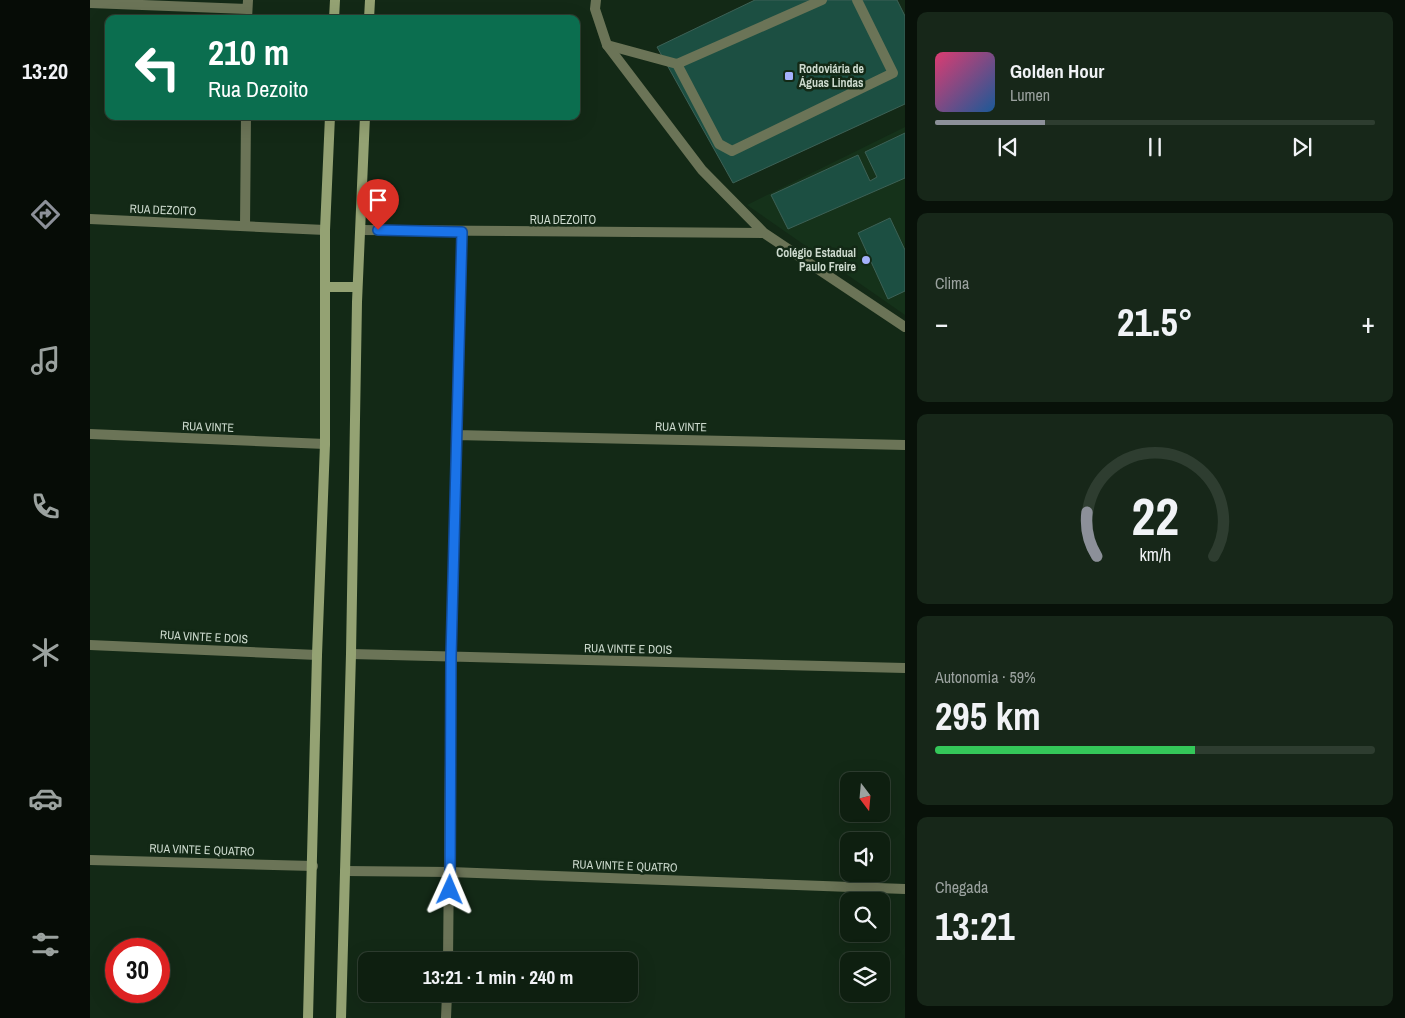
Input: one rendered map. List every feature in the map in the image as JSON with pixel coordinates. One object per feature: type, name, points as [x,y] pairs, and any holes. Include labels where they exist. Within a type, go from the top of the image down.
[{"type":"street","points":[[334,15],[335,0]]},
{"type":"street","points":[[369,15],[370,0]]},
{"type":"street","points":[[596,0],[595,9],[607,45],[702,170],[764,233],[905,327]]},
{"type":"street","points":[[607,45],[677,64],[822,0]]},
{"type":"street","points":[[677,64],[719,144],[732,151],[893,73],[857,0]]},
{"type":"street","points":[[90,3],[247,9]]},
{"type":"street","points":[[245,226],[246,120]]},
{"type":"street","points":[[308,1018],[314,866],[317,655],[325,444],[325,230],[330,120]]},
{"type":"street","points":[[341,1018],[351,654],[358,287],[365,120]]},
{"type":"street","name":"RUA DEZOITO","points":[[90,219],[325,230]]},
{"type":"street","name":"RUA DEZOITO","points":[[361,230],[764,233]]},
{"type":"street","points":[[448,952],[451,657],[462,232]]},
{"type":"street","points":[[325,287],[358,287]]},
{"type":"street","name":"RUA VINTE","points":[[90,434],[325,444]]},
{"type":"street","name":"RUA VINTE","points":[[456,435],[905,445]]},
{"type":"street","name":"RUA VINTE E DOIS","points":[[90,645],[317,655]]},
{"type":"street","name":"RUA VINTE E DOIS","points":[[351,654],[905,668]]},
{"type":"street","name":"RUA VINTE E QUATRO","points":[[90,860],[314,866]]},
{"type":"street","name":"RUA VINTE E QUATRO","points":[[345,871],[450,872],[905,889]]},
{"type":"street","points":[[446,1018],[447,1002]]},
{"type":"shaded area","name":"Colégio Estadual Paulo Freire","points":[[905,127],[905,315],[747,205]]},
{"type":"building","name":"Rodoviária de Águas Lindas","points":[[755,0],[897,0],[905,16],[905,104],[733,183],[657,47]]},
{"type":"building","name":"Colégio Estadual Paulo Freire","points":[[905,133],[905,178],[788,229],[771,195],[858,155],[870,181],[877,177],[865,152]]},
{"type":"building","name":"Colégio Estadual Paulo Freire","points":[[890,218],[905,250],[905,291],[888,299],[858,233]]},
{"type":"place","name":"Rodoviária de Águas Lindas","points":[[789,76]]},
{"type":"place","name":"Colégio Estadual Paulo Freire","points":[[866,260]]},
{"type":"route","points":[[378,230],[462,232],[451,657],[450,890]]}]
